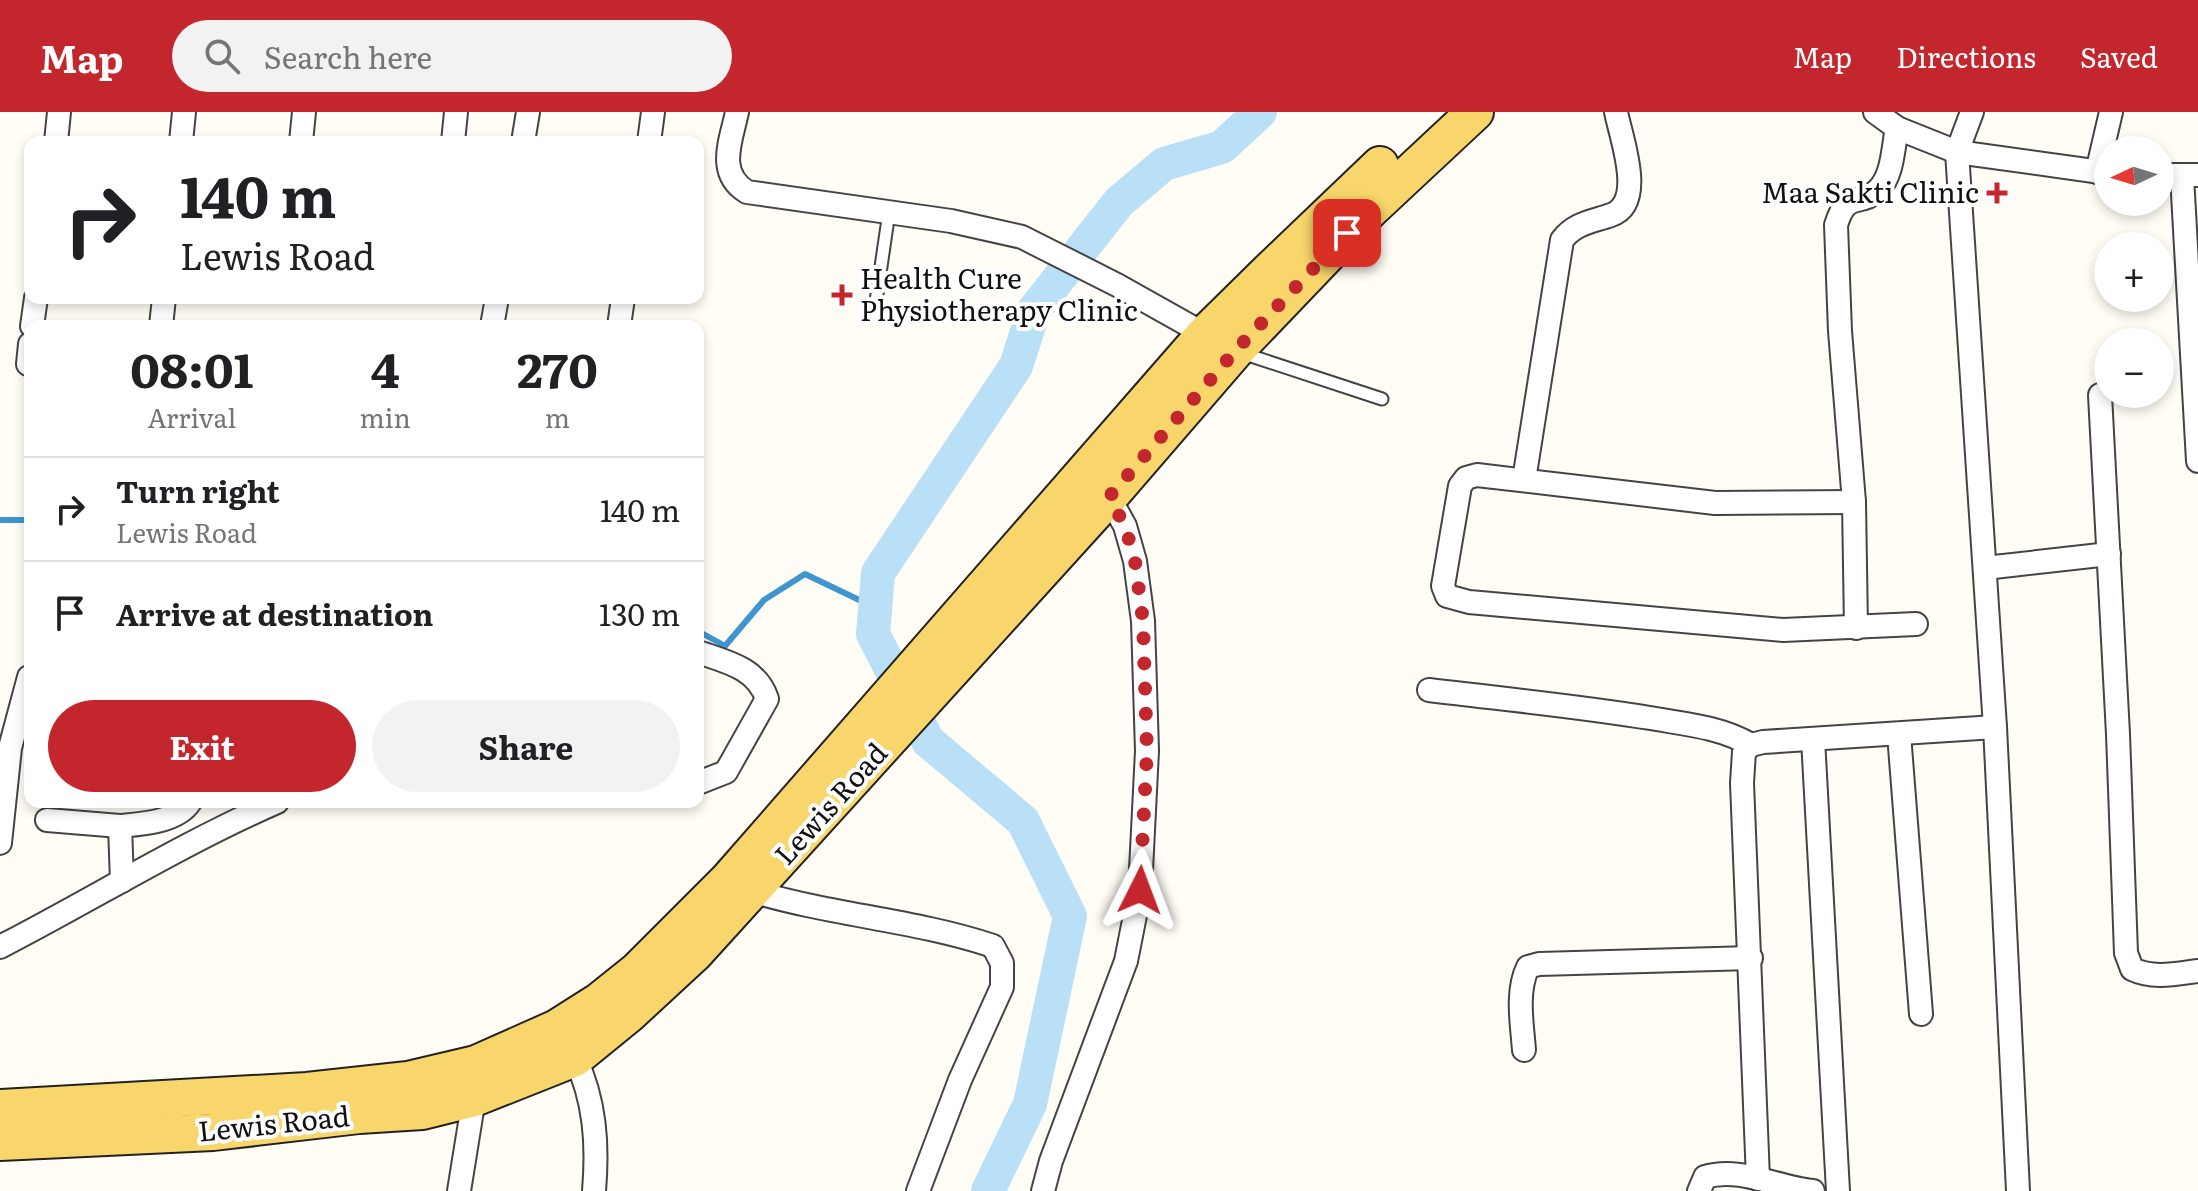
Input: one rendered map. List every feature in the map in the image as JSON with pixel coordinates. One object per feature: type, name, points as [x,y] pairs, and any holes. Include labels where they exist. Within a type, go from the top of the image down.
[{"type":"main road","name":"Lewis Road","points":[[0,1108],[364,1086],[443,1073],[502,1070],[575,1058],[684,963],[760,869],[1088,502],[1220,343],[1368,177],[1442,112]]},
{"type":"main road","name":"Lewis Road","points":[[1220,343],[1475,112]]},
{"type":"main road","name":"Lewis Road","points":[[0,1142],[213,1132],[422,1111],[474,1098],[502,1070],[638,970],[728,880],[760,869]]},
{"type":"street","points":[[57,136],[59,112]]},
{"type":"street","points":[[182,136],[184,112]]},
{"type":"street","points":[[302,136],[304,112]]},
{"type":"street","points":[[454,136],[456,112]]},
{"type":"street","points":[[524,136],[528,112]]},
{"type":"street","points":[[650,136],[653,112]]},
{"type":"street","points":[[737,112],[728,170],[734,184],[747,192],[951,221],[1022,237],[1117,285],[1220,343]]},
{"type":"street","points":[[1524,480],[1562,240],[1570,230],[1586,221],[1620,211],[1628,201],[1630,181],[1616,112]]},
{"type":"street","points":[[1875,112],[1897,128],[1957,152],[2094,171]]},
{"type":"street","points":[[1972,112],[1957,152],[1995,727],[2018,1191]]},
{"type":"street","points":[[2108,136],[2111,112]]},
{"type":"street","points":[[1856,628],[1854,502],[1840,331],[1836,225],[1840,211],[1849,201],[1870,196],[1884,182],[1897,128]]},
{"type":"street","points":[[2180,176],[2198,461]]},
{"type":"street","points":[[2101,408],[2126,953],[2132,969],[2143,974],[2154,976],[2198,971]]},
{"type":"street","points":[[1854,502],[1715,503],[1477,475],[1466,478],[1460,486],[1443,586],[1447,596],[1469,602],[1728,627],[1783,630],[1916,624]]},
{"type":"street","points":[[1043,1191],[1051,1161],[1126,961],[1140,890],[1147,751],[1143,621],[1135,561],[1125,526],[1088,502]]},
{"type":"street","points":[[1985,568],[2109,554]]},
{"type":"street","points":[[704,654],[742,667],[762,683],[767,699],[726,772],[704,781]]},
{"type":"street","points":[[1429,690],[1686,724],[1718,731],[1751,745],[1995,727]]},
{"type":"street","points":[[0,843],[10,748],[24,696]]},
{"type":"street","points":[[1899,734],[1921,1014]]},
{"type":"street","points":[[1813,739],[1838,1191]]},
{"type":"street","points":[[1751,745],[1744,752],[1742,767],[1758,1179]]},
{"type":"street","points":[[47,820],[120,826],[169,817],[186,808]]},
{"type":"street","points":[[0,947],[205,834],[264,808]]},
{"type":"street","points":[[120,826],[122,881]]},
{"type":"street","points":[[760,869],[789,902],[972,939],[993,946],[1002,963],[1002,987],[960,1080],[918,1191]]},
{"type":"street","points":[[1524,1050],[1522,990],[1528,967],[1539,964],[1751,958]]},
{"type":"street","points":[[575,1058],[584,1076],[598,1151],[594,1191]]},
{"type":"street","points":[[459,1191],[474,1098]]},
{"type":"street","points":[[1699,1191],[1705,1177],[1717,1173],[1813,1191]]},
{"type":"lane","points":[[876,301],[889,212]]},
{"type":"lane","points":[[1220,343],[1382,399]]},
{"type":"waterway","points":[[988,1191],[1030,1104],[1070,916],[1023,821],[928,741],[873,634],[878,573],[1016,366],[1034,310],[1119,202],[1164,164],[1222,147],[1260,112]]},
{"type":"waterway","points":[[0,520],[24,520]]},
{"type":"waterway","points":[[704,634],[725,646],[764,600],[805,574],[876,608]]},
{"type":"place","name":"Maa Sakti Clinic","points":[[1997,193]]},
{"type":"place","name":"Health Cure Physiotherapy Clinic","points":[[842,295]]},
{"type":"route","points":[[1140,890],[1147,751],[1143,621],[1135,561],[1125,526],[1109,497],[1236,350],[1347,233]]}]
